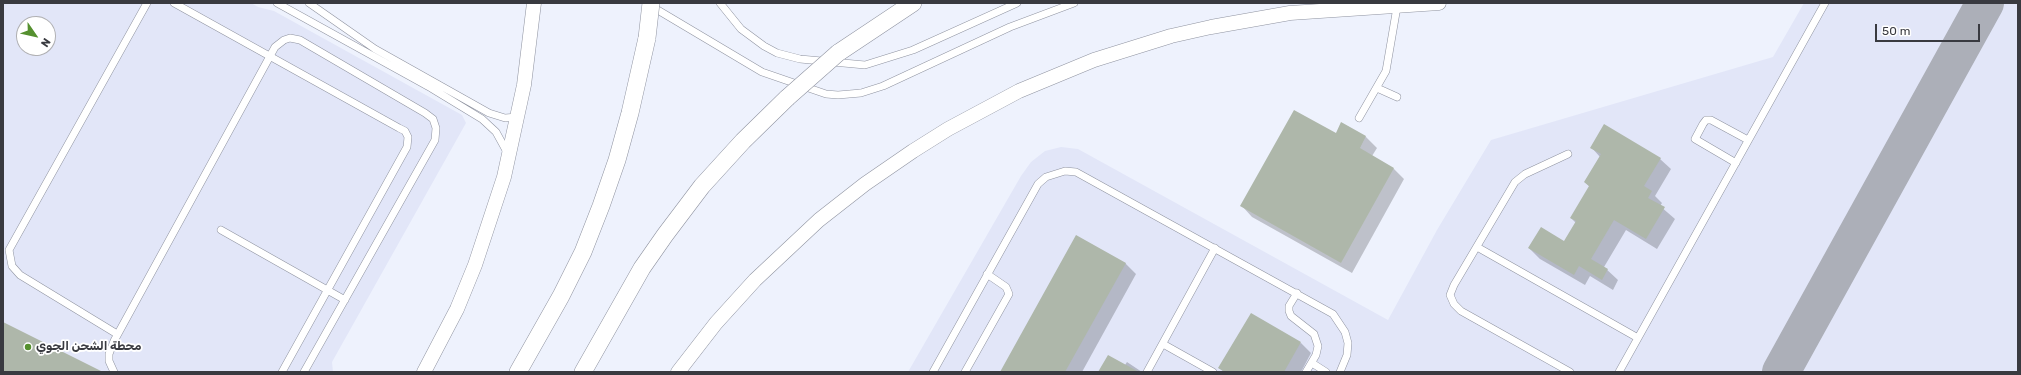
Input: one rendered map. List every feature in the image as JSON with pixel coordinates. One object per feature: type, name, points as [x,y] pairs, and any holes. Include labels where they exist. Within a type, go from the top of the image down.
[{"type":"street","points":[[424,372],[457,308],[491,221],[509,157],[518,117],[527,63],[534,3]]},
{"type":"street","points":[[518,372],[561,296],[583,252],[601,206],[625,133],[647,38],[651,3]]},
{"type":"street","points":[[583,372],[642,268],[702,186],[743,141],[787,98],[838,54],[913,3]]},
{"type":"street","points":[[678,372],[712,329],[750,285],[820,220],[889,167],[948,129],[1019,91],[1081,65],[1171,36],[1290,13],[1439,3]]},
{"type":"lane","points":[[117,334],[20,275],[12,266],[9,250],[147,3]]},
{"type":"lane","points":[[174,3],[405,131],[408,137],[407,147],[282,372]]},
{"type":"lane","points":[[277,3],[431,88],[482,119],[501,140],[509,157]]},
{"type":"lane","points":[[309,3],[375,49],[489,113],[505,118],[518,117]]},
{"type":"lane","points":[[646,3],[762,72],[826,94],[838,95],[861,93],[883,86],[1004,30],[1074,3]]},
{"type":"lane","points":[[720,3],[741,29],[764,46],[777,52],[800,59],[865,65],[913,50],[1017,3]]},
{"type":"lane","points":[[1619,372],[1825,3]]},
{"type":"lane","points":[[1359,118],[1388,65],[1397,7]]},
{"type":"lane","points":[[114,372],[109,360],[109,354],[117,334],[270,56],[276,47],[284,40],[300,40],[425,113],[435,124],[436,134],[435,140],[304,372]]},
{"type":"lane","points":[[1376,88],[1397,97]]},
{"type":"lane","points":[[1736,162],[1695,139],[1703,124],[1706,120],[1711,120],[1748,140]]},
{"type":"lane","points":[[1568,154],[1525,174],[1515,182],[1450,295],[1454,304],[1461,311],[1570,372]]},
{"type":"lane","points":[[933,372],[1038,184],[1046,177],[1065,171],[1076,172],[1333,314],[1340,322],[1348,343],[1347,355],[1340,372]]},
{"type":"lane","points":[[221,230],[345,300]]},
{"type":"lane","points":[[1477,247],[1638,338]]},
{"type":"lane","points":[[1147,372],[1215,248]]},
{"type":"lane","points":[[965,372],[1010,294],[1008,288],[987,274]]},
{"type":"lane","points":[[1297,293],[1289,306],[1289,311],[1292,316],[1311,331],[1316,338],[1317,351],[1306,372]]},
{"type":"lane","points":[[1163,344],[1214,372]]},
{"type":"lane","points":[[1312,362],[1326,372]]},
{"type":"shaded area","points":[[3,3],[251,3],[258,7],[274,11],[462,115],[466,123],[332,362],[333,372],[3,372]]},
{"type":"shaded area","points":[[1804,3],[2018,3],[2018,372],[908,372],[1021,176],[1031,162],[1045,151],[1061,147],[1078,149],[1388,320],[1437,230],[1491,140],[1773,57]]},
{"type":"building","points":[[1294,110],[1336,133],[1341,122],[1366,136],[1360,148],[1394,168],[1341,263],[1240,206]]},
{"type":"building","points":[[1604,124],[1661,158],[1644,186],[1652,191],[1648,198],[1665,207],[1646,239],[1614,220],[1591,259],[1608,269],[1602,280],[1579,266],[1574,275],[1528,248],[1541,227],[1564,241],[1576,221],[1570,218],[1589,186],[1584,182],[1601,154],[1590,148]]},
{"type":"building","points":[[1076,235],[1126,263],[1065,372],[1000,372]]},
{"type":"building","points":[[1251,313],[1301,342],[1284,372],[1225,372],[1218,368]]},
{"type":"building","name":"محطة الشحن الجوي","points":[[3,322],[103,372],[3,372]]},
{"type":"building","points":[[1108,355],[1139,372],[1098,372]]},
{"type":"taxiway","points":[[1781,372],[1985,3]]},
{"type":"place","name":"محطة الشحن الجوي","points":[[28,347]]}]
